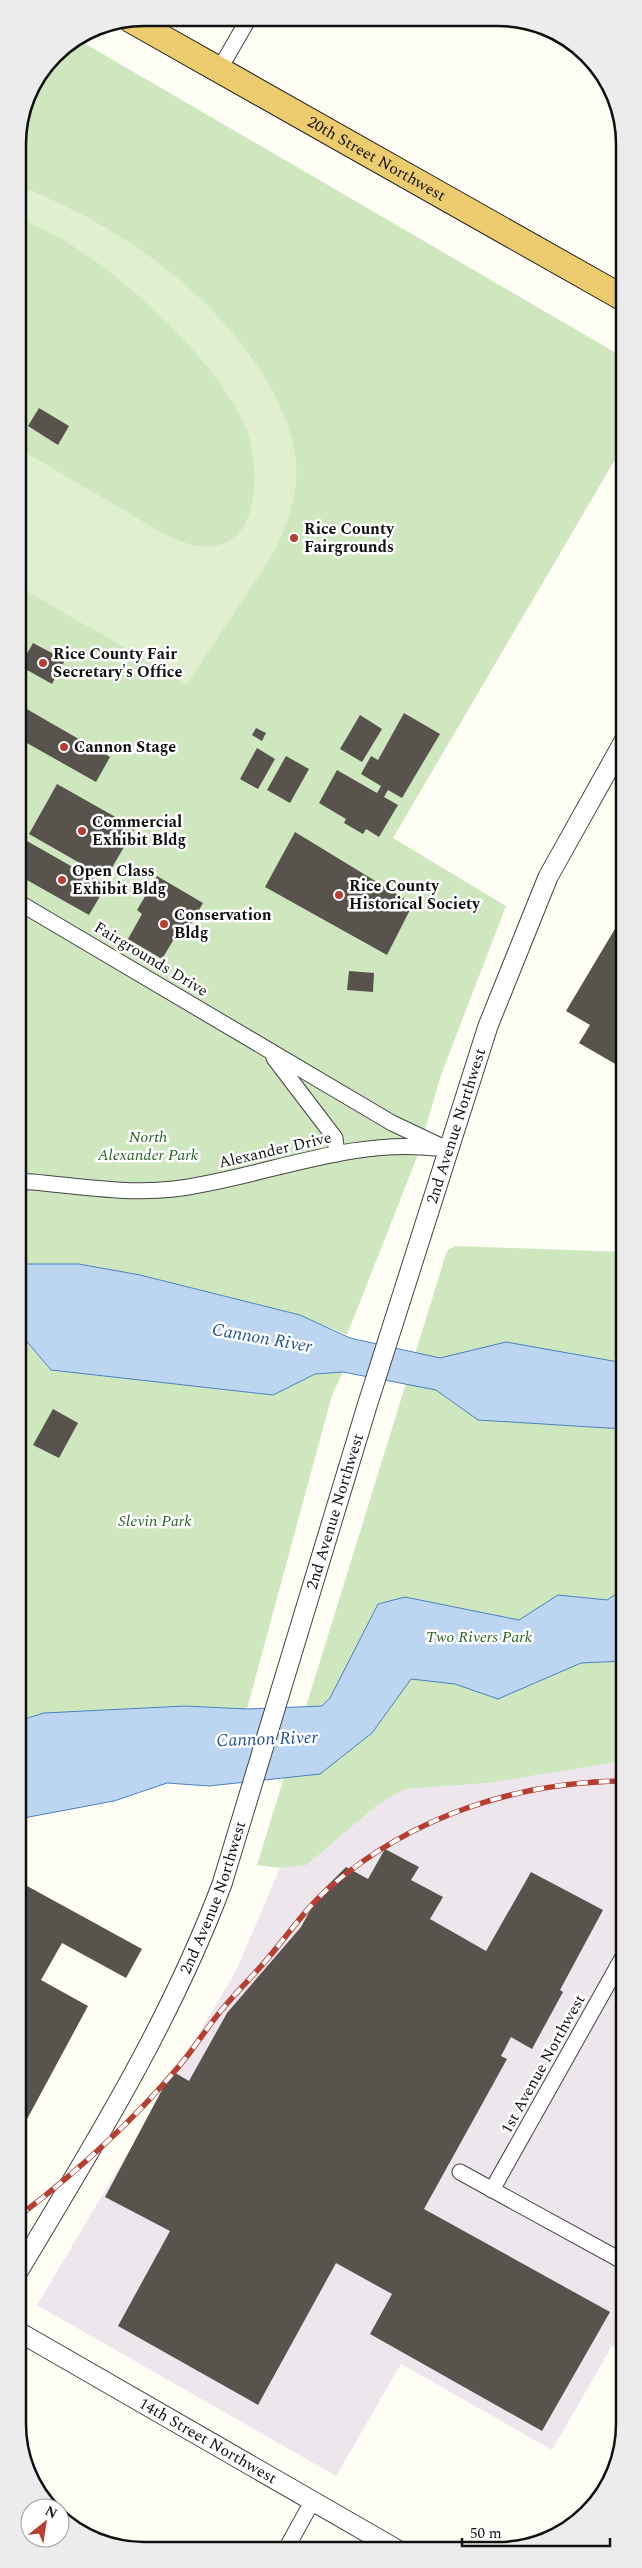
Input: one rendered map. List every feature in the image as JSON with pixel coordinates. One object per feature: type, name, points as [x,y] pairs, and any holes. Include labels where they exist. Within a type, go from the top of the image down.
[{"type":"highway","name":"20th Street Northwest","points":[[142,26],[616,293]]},
{"type":"street","points":[[219,70],[244,26]]},
{"type":"street","name":"2nd Avenue Northwest","points":[[26,2257],[81,2167],[180,1983],[212,1912],[295,1648],[367,1406],[488,1026],[533,911],[565,844],[616,755]]},
{"type":"street","name":"Fairgrounds Drive","points":[[27,907],[392,1123],[449,1150]]},
{"type":"street","name":"Fairgrounds Drive","points":[[265,1047],[289,1075],[335,1138],[337,1154]]},
{"type":"street","name":"Alexander Drive","points":[[27,1182],[89,1189],[155,1190],[210,1183],[337,1154],[394,1145],[449,1150]]},
{"type":"street","name":"1st Avenue Northwest","points":[[492,2190],[615,1971]]},
{"type":"street","points":[[460,2172],[615,2257]]},
{"type":"street","name":"14th Street Northwest","points":[[26,2336],[383,2542]]},
{"type":"street","points":[[290,2542],[312,2502]]},
{"type":"shaded area","points":[[615,1762],[615,2348],[612,2346],[552,2450],[401,2364],[336,2476],[37,2305],[236,1971],[280,1868],[307,1865],[376,1806],[405,1789],[488,1783]]},
{"type":"green space","name":"Rice County Fairgrounds","points":[[84,43],[616,353],[616,458],[393,838],[506,906],[441,1075],[417,1157],[347,1335],[300,1315],[140,1275],[79,1264],[27,1264],[27,129],[35,99],[42,85],[56,66]]},
{"type":"green space","points":[[27,189],[75,211],[116,234],[156,261],[182,282],[233,333],[254,361],[273,391],[286,422],[295,454],[296,482],[291,510],[286,524],[268,562],[187,684],[27,591],[27,453],[166,534],[193,545],[216,546],[236,536],[241,531],[249,514],[254,493],[254,470],[249,438],[236,408],[215,376],[186,342],[153,309],[117,278],[82,252],[48,231],[27,223]]},
{"type":"green space","name":"Two Rivers Park","points":[[456,1246],[616,1252],[615,1762],[488,1783],[405,1789],[376,1806],[307,1865],[280,1868],[257,1865],[446,1254],[449,1249]]},
{"type":"green space","name":"Slevin Park","points":[[26,1341],[51,1370],[273,1395],[315,1374],[343,1372],[332,1395],[247,1709],[185,1706],[44,1713],[26,1718]]},
{"type":"water","name":"Cannon River","points":[[27,1264],[79,1264],[140,1275],[300,1315],[350,1338],[440,1358],[506,1342],[615,1361],[615,1428],[478,1420],[436,1390],[343,1372],[315,1374],[273,1395],[51,1370],[26,1341]]},
{"type":"water","name":"Cannon River","points":[[558,1595],[607,1600],[615,1595],[615,1661],[581,1663],[498,1699],[455,1684],[411,1679],[372,1733],[320,1774],[209,1786],[167,1783],[114,1801],[26,1817],[26,1718],[44,1713],[185,1706],[247,1709],[322,1706],[330,1698],[378,1604],[405,1597],[519,1620]]},
{"type":"building","points":[[39,408],[69,426],[58,445],[28,426]]},
{"type":"building","name":"Rice County Fair Secretary's Office","points":[[33,643],[65,660],[52,684],[27,670],[27,654]]},
{"type":"building","name":"Cannon Stage","points":[[27,709],[110,757],[96,782],[27,743]]},
{"type":"building","points":[[404,713],[440,734],[402,798],[388,790],[384,797],[398,805],[379,837],[366,829],[363,834],[344,823],[346,819],[319,803],[337,770],[377,793],[381,786],[361,774],[371,756],[378,760]]},
{"type":"building","points":[[360,715],[382,729],[362,762],[340,749]]},
{"type":"building","points":[[256,728],[266,733],[262,741],[252,735]]},
{"type":"building","points":[[257,748],[275,759],[258,789],[240,779]]},
{"type":"building","points":[[286,756],[309,769],[290,803],[267,790]]},
{"type":"building","name":"Commercial Exhibit Bldg","points":[[57,784],[135,828],[106,878],[29,834]]},
{"type":"building","name":"Rice County Historical Society","points":[[295,832],[413,904],[387,955],[265,887]]},
{"type":"building","name":"Open Class Exhibit Bldg","points":[[27,842],[106,886],[89,915],[27,880]]},
{"type":"building","name":"Conservation Bldg","points":[[157,876],[203,903],[183,938],[177,934],[162,959],[128,939],[142,914],[137,910]]},
{"type":"building","points":[[616,928],[616,1064],[579,1043],[590,1025],[566,1011]]},
{"type":"building","points":[[349,971],[374,973],[373,992],[347,990]]},
{"type":"building","points":[[53,1409],[78,1423],[59,1458],[33,1445]]},
{"type":"building","points":[[385,1849],[419,1867],[411,1880],[443,1897],[430,1919],[486,1951],[531,1872],[603,1910],[560,1990],[563,1992],[532,2049],[511,2037],[501,2056],[507,2059],[424,2209],[610,2312],[542,2431],[370,2334],[392,2294],[336,2263],[258,2405],[118,2326],[170,2231],[105,2197],[172,2071],[189,2081],[227,2013],[301,1927],[319,1894],[346,1867],[368,1879]]},
{"type":"building","points":[[26,1886],[142,1949],[126,1978],[62,1943],[41,1980],[88,2006],[26,2121]]},
{"type":"railway","points":[[26,2210],[83,2164],[124,2126],[180,2065],[219,2013],[308,1909],[330,1887],[362,1862],[395,1841],[431,1823],[468,1808],[506,1796],[544,1788],[615,1781]]},
{"type":"place","name":"Rice County Fairgrounds","points":[[294,538]]},
{"type":"place","name":"Rice County Fair Secretary's Office","points":[[43,663]]},
{"type":"place","name":"Cannon Stage","points":[[64,747]]},
{"type":"place","name":"Commercial Exhibit Bldg","points":[[82,831]]},
{"type":"place","name":"Open Class Exhibit Bldg","points":[[62,880]]},
{"type":"place","name":"Rice County Historical Society","points":[[339,895]]},
{"type":"place","name":"Conservation Bldg","points":[[164,924]]},
{"type":"park label","name":"North Alexander Park","points":[[148,1146]]}]
